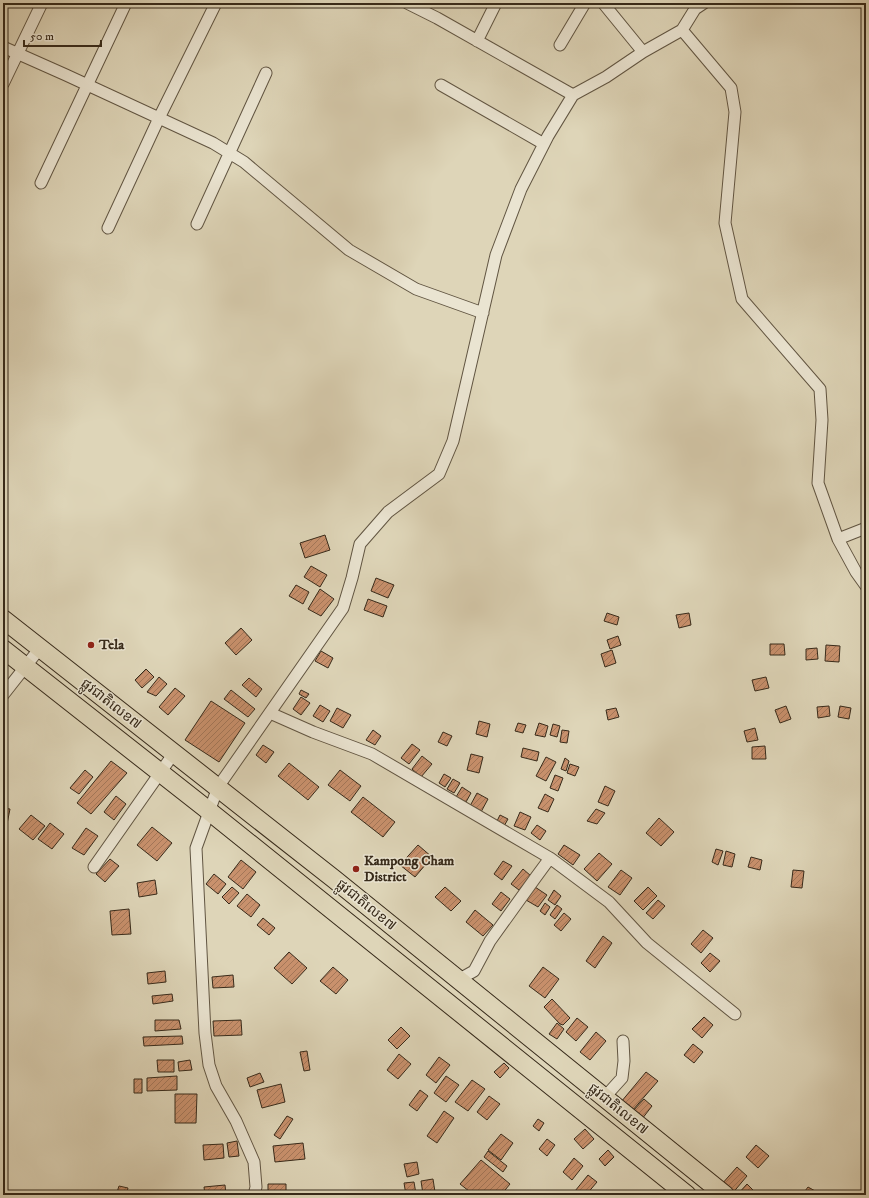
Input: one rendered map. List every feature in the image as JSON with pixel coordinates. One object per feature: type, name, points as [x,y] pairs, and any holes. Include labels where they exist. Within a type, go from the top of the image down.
[{"type":"highway","name":"ផ្លូវជាតិលេខ៧","points":[[3,619],[334,879],[725,1195]]},
{"type":"highway","name":"ផ្លូវជាតិលេខ៧","points":[[3,649],[204,807],[687,1195]]},
{"type":"street","points":[[3,84],[42,3]]},
{"type":"street","points":[[41,182],[126,3]]},
{"type":"street","points":[[108,228],[159,118],[216,3]]},
{"type":"street","points":[[477,41],[496,3]]},
{"type":"street","points":[[560,45],[585,3]]},
{"type":"street","points":[[603,3],[643,52]]},
{"type":"street","points":[[254,1195],[256,1187],[254,1162],[236,1121],[216,1086],[210,1065],[205,1033],[196,848],[218,787],[343,608],[360,544],[388,512],[440,474],[453,441],[496,255],[520,190],[544,144],[573,95],[606,77],[643,52],[682,30],[695,9],[704,3]]},
{"type":"street","points":[[411,4],[573,95]]},
{"type":"street","points":[[682,30],[731,88],[735,112],[725,223],[742,299],[820,389],[822,420],[818,483],[838,539],[856,572],[866,586]]},
{"type":"street","points":[[3,47],[212,143],[244,162],[349,250],[416,289],[483,313]]},
{"type":"street","points":[[197,224],[266,72]]},
{"type":"street","points":[[442,85],[544,144]]},
{"type":"street","points":[[838,539],[866,528]]},
{"type":"street","points":[[3,695],[40,648]]},
{"type":"street","points":[[270,713],[313,732],[372,754],[550,858],[609,902],[647,943],[735,1014]]},
{"type":"street","points":[[94,867],[174,753]]},
{"type":"street","points":[[458,980],[474,971],[490,941],[550,858]]},
{"type":"street","points":[[604,1098],[622,1078],[624,1061],[623,1040]]},
{"type":"building","points":[[325,535],[330,550],[305,558],[300,543]]},
{"type":"building","points":[[311,566],[327,575],[320,587],[304,577]]},
{"type":"building","points":[[376,578],[394,585],[388,598],[371,591]]},
{"type":"building","points":[[296,585],[309,592],[303,604],[289,596]]},
{"type":"building","points":[[320,589],[334,599],[321,616],[308,609]]},
{"type":"building","points":[[368,599],[387,606],[383,617],[364,610]]},
{"type":"building","points":[[607,613],[619,617],[617,625],[604,621]]},
{"type":"building","points":[[689,613],[691,625],[679,628],[676,615]]},
{"type":"building","points":[[241,628],[252,640],[236,655],[225,643]]},
{"type":"building","points":[[618,636],[621,645],[610,649],[607,640]]},
{"type":"building","points":[[770,644],[784,644],[785,655],[770,655]]},
{"type":"building","points":[[826,645],[840,646],[839,662],[825,661]]},
{"type":"building","points":[[817,648],[818,659],[806,660],[806,649]]},
{"type":"building","points":[[612,650],[616,663],[605,667],[601,654]]},
{"type":"building","points":[[321,651],[333,658],[328,668],[315,661]]},
{"type":"building","points":[[146,669],[154,677],[142,688],[135,680]]},
{"type":"building","points":[[159,677],[167,684],[156,696],[147,692]]},
{"type":"building","points":[[766,677],[769,688],[755,691],[752,680]]},
{"type":"building","points":[[249,678],[262,689],[256,697],[242,685]]},
{"type":"building","points":[[175,688],[185,696],[168,715],[159,707]]},
{"type":"building","points":[[231,690],[255,709],[248,717],[224,699]]},
{"type":"building","points":[[301,690],[309,694],[306,698],[299,694]]},
{"type":"building","points":[[301,697],[310,703],[301,715],[293,709]]},
{"type":"building","points":[[211,701],[245,723],[219,762],[185,740]]},
{"type":"building","points":[[320,705],[330,711],[323,722],[313,716]]},
{"type":"building","points":[[786,706],[791,719],[780,723],[775,710]]},
{"type":"building","points":[[829,706],[830,716],[818,718],[817,707]]},
{"type":"building","points":[[840,706],[851,708],[849,719],[838,717]]},
{"type":"building","points":[[337,708],[351,715],[343,728],[330,721]]},
{"type":"building","points":[[616,708],[619,717],[608,720],[606,710]]},
{"type":"building","points":[[479,721],[490,724],[487,737],[476,734]]},
{"type":"building","points":[[518,723],[526,725],[523,733],[515,731]]},
{"type":"building","points":[[539,723],[548,726],[545,737],[535,735]]},
{"type":"building","points":[[553,724],[560,726],[557,737],[550,735]]},
{"type":"building","points":[[755,728],[758,740],[747,742],[744,731]]},
{"type":"building","points":[[373,730],[381,736],[375,745],[366,740]]},
{"type":"building","points":[[562,730],[569,731],[567,743],[560,742]]},
{"type":"building","points":[[443,732],[452,736],[447,746],[438,742]]},
{"type":"building","points":[[412,744],[420,750],[409,764],[401,758]]},
{"type":"building","points":[[263,745],[274,752],[266,763],[256,755]]},
{"type":"building","points":[[765,746],[766,759],[752,759],[752,747]]},
{"type":"building","points":[[523,748],[539,752],[537,761],[521,757]]},
{"type":"building","points":[[471,754],[483,757],[479,773],[467,770]]},
{"type":"building","points":[[422,756],[432,764],[421,777],[412,769]]},
{"type":"building","points":[[546,757],[556,762],[546,781],[536,776]]},
{"type":"building","points":[[565,758],[569,761],[566,771],[561,769]]},
{"type":"building","points":[[111,761],[127,773],[91,814],[77,803]]},
{"type":"building","points":[[289,763],[319,787],[308,800],[278,776]]},
{"type":"building","points":[[570,764],[579,767],[575,776],[567,773]]},
{"type":"building","points":[[85,770],[93,777],[79,794],[70,788]]},
{"type":"building","points":[[340,770],[361,786],[350,801],[328,785]]},
{"type":"building","points":[[444,774],[451,778],[445,787],[439,783]]},
{"type":"building","points":[[555,775],[563,778],[558,791],[550,788]]},
{"type":"building","points":[[453,779],[460,783],[454,793],[447,789]]},
{"type":"building","points":[[605,786],[615,791],[608,806],[598,802]]},
{"type":"building","points":[[462,787],[471,793],[466,802],[456,797]]},
{"type":"building","points":[[477,793],[488,799],[481,812],[470,806]]},
{"type":"building","points":[[545,794],[554,799],[548,812],[538,808]]},
{"type":"building","points":[[116,796],[126,804],[114,820],[104,812]]},
{"type":"building","points":[[363,797],[395,822],[383,837],[351,812]]},
{"type":"building","points":[[3,808],[10,809],[7,824],[3,823]]},
{"type":"building","points":[[596,809],[605,813],[597,824],[587,821]]},
{"type":"building","points":[[520,812],[531,817],[525,830],[514,826]]},
{"type":"building","points":[[31,815],[45,826],[33,840],[19,829]]},
{"type":"building","points":[[500,815],[508,819],[503,828],[496,823]]},
{"type":"building","points":[[659,818],[674,832],[661,846],[646,833]]},
{"type":"building","points":[[50,823],[64,834],[52,849],[38,839]]},
{"type":"building","points":[[537,825],[546,831],[540,840],[531,833]]},
{"type":"building","points":[[152,827],[172,843],[157,861],[137,845]]},
{"type":"building","points":[[86,828],[98,836],[84,855],[72,848]]},
{"type":"building","points":[[418,845],[432,857],[415,877],[400,865]]},
{"type":"building","points":[[564,845],[580,855],[573,865],[558,854]]},
{"type":"building","points":[[716,849],[723,851],[718,865],[712,862]]},
{"type":"building","points":[[726,851],[735,854],[732,867],[723,865]]},
{"type":"building","points":[[599,853],[612,864],[597,881],[584,869]]},
{"type":"building","points":[[751,857],[762,860],[760,870],[748,867]]},
{"type":"building","points":[[110,859],[119,866],[105,882],[96,874]]},
{"type":"building","points":[[241,860],[256,872],[243,889],[228,877]]},
{"type":"building","points":[[503,861],[512,866],[502,880],[494,874]]},
{"type":"building","points":[[523,869],[531,876],[519,890],[511,884]]},
{"type":"building","points":[[621,870],[632,878],[620,895],[608,887]]},
{"type":"building","points":[[793,870],[804,871],[802,888],[791,887]]},
{"type":"building","points":[[214,874],[226,884],[218,894],[206,884]]},
{"type":"building","points":[[155,880],[157,894],[139,897],[137,883]]},
{"type":"building","points":[[232,887],[239,893],[229,904],[222,897]]},
{"type":"building","points":[[445,887],[461,901],[451,911],[435,897]]},
{"type":"building","points":[[535,887],[547,895],[538,907],[526,900]]},
{"type":"building","points":[[648,887],[657,896],[643,910],[634,901]]},
{"type":"building","points":[[554,890],[561,896],[555,905],[548,900]]},
{"type":"building","points":[[501,892],[510,899],[501,911],[492,904]]},
{"type":"building","points":[[247,894],[260,905],[251,917],[237,906]]},
{"type":"building","points":[[658,900],[665,906],[653,919],[646,913]]},
{"type":"building","points":[[545,903],[550,907],[545,915],[540,911]]},
{"type":"building","points":[[557,905],[562,909],[555,919],[550,915]]},
{"type":"building","points":[[129,909],[131,934],[112,935],[110,911]]},
{"type":"building","points":[[475,910],[493,925],[483,936],[466,922]]},
{"type":"building","points":[[564,913],[571,919],[561,931],[554,925]]},
{"type":"building","points":[[263,918],[275,928],[269,935],[257,925]]},
{"type":"building","points":[[703,930],[713,938],[701,953],[691,944]]},
{"type":"building","points":[[603,936],[612,943],[595,968],[586,961]]},
{"type":"building","points":[[289,952],[307,968],[292,984],[274,968]]},
{"type":"building","points":[[710,953],[720,961],[710,972],[701,963]]},
{"type":"building","points":[[333,967],[348,980],[336,994],[320,981]]},
{"type":"building","points":[[543,967],[559,979],[545,998],[529,986]]},
{"type":"building","points":[[165,971],[166,982],[148,984],[147,973]]},
{"type":"building","points":[[233,975],[234,987],[213,988],[212,977]]},
{"type":"building","points":[[172,994],[173,1001],[153,1004],[152,996]]},
{"type":"building","points":[[552,999],[570,1018],[563,1025],[560,1024],[544,1007]]},
{"type":"building","points":[[704,1017],[713,1025],[702,1038],[692,1029]]},
{"type":"building","points":[[577,1018],[588,1027],[576,1041],[566,1032]]},
{"type":"building","points":[[155,1020],[179,1020],[181,1029],[155,1031]]},
{"type":"building","points":[[241,1020],[242,1035],[214,1036],[213,1021]]},
{"type":"building","points":[[557,1023],[564,1029],[557,1039],[549,1034]]},
{"type":"building","points":[[401,1027],[410,1036],[397,1049],[388,1040]]},
{"type":"building","points":[[596,1032],[606,1041],[590,1060],[580,1052]]},
{"type":"building","points":[[182,1036],[183,1044],[144,1046],[143,1037]]},
{"type":"building","points":[[693,1044],[703,1052],[694,1063],[684,1055]]},
{"type":"building","points":[[307,1051],[310,1070],[304,1071],[300,1052]]},
{"type":"building","points":[[399,1054],[411,1064],[398,1079],[387,1070]]},
{"type":"building","points":[[439,1057],[450,1065],[436,1083],[426,1075]]},
{"type":"building","points":[[157,1060],[174,1060],[174,1072],[158,1072]]},
{"type":"building","points":[[190,1060],[192,1070],[179,1071],[178,1062]]},
{"type":"building","points":[[504,1063],[509,1068],[500,1078],[494,1072]]},
{"type":"building","points":[[646,1072],[658,1081],[632,1111],[621,1102]]},
{"type":"building","points":[[260,1073],[264,1082],[250,1087],[247,1078]]},
{"type":"building","points":[[177,1076],[177,1090],[147,1091],[147,1078]]},
{"type":"building","points":[[446,1076],[459,1085],[446,1102],[434,1093]]},
{"type":"building","points":[[134,1079],[142,1079],[142,1093],[134,1093]]},
{"type":"building","points":[[472,1080],[485,1089],[468,1111],[455,1102]]},
{"type":"building","points":[[281,1084],[285,1102],[262,1108],[257,1090]]},
{"type":"building","points":[[420,1090],[428,1096],[417,1111],[409,1105]]},
{"type":"building","points":[[175,1094],[197,1094],[196,1123],[175,1123]]},
{"type":"building","points":[[489,1096],[500,1104],[487,1120],[477,1112]]},
{"type":"building","points":[[644,1099],[652,1106],[642,1119],[633,1111]]},
{"type":"building","points":[[444,1111],[454,1118],[437,1143],[427,1136]]},
{"type":"building","points":[[287,1116],[293,1119],[280,1139],[274,1135]]},
{"type":"building","points":[[538,1119],[544,1123],[539,1131],[533,1126]]},
{"type":"building","points":[[585,1129],[594,1139],[583,1149],[574,1139]]},
{"type":"building","points":[[501,1134],[513,1143],[501,1160],[488,1150]]},
{"type":"building","points":[[547,1139],[555,1145],[547,1156],[539,1149]]},
{"type":"building","points":[[237,1141],[239,1156],[229,1157],[227,1143]]},
{"type":"building","points":[[303,1143],[305,1159],[275,1162],[273,1146]]},
{"type":"building","points":[[223,1144],[224,1158],[204,1160],[203,1145]]},
{"type":"building","points":[[756,1145],[769,1156],[758,1168],[746,1157]]},
{"type":"building","points":[[608,1150],[614,1157],[605,1166],[599,1159]]},
{"type":"building","points":[[488,1151],[507,1166],[503,1172],[484,1157]]},
{"type":"building","points":[[574,1158],[583,1166],[572,1180],[563,1172]]},
{"type":"building","points":[[481,1160],[510,1184],[501,1195],[474,1195],[460,1184]]},
{"type":"building","points":[[417,1162],[419,1174],[407,1177],[404,1164]]},
{"type":"building","points":[[737,1167],[747,1176],[731,1195],[721,1185]]},
{"type":"building","points":[[588,1175],[597,1182],[586,1195],[580,1195],[575,1191]]},
{"type":"building","points":[[433,1179],[435,1192],[423,1194],[421,1181]]},
{"type":"building","points":[[414,1182],[416,1194],[406,1195],[404,1183]]},
{"type":"building","points":[[268,1184],[286,1184],[286,1195],[268,1195]]},
{"type":"building","points":[[747,1184],[753,1190],[749,1195],[737,1195]]},
{"type":"building","points":[[225,1185],[226,1195],[205,1195],[204,1187]]},
{"type":"building","points":[[119,1186],[128,1188],[126,1195],[116,1195]]},
{"type":"building","points":[[808,1187],[817,1192],[815,1195],[802,1195]]},
{"type":"place","name":"Tela","points":[[91,645]]},
{"type":"place","name":"Kampong Cham District","points":[[356,869]]}]
